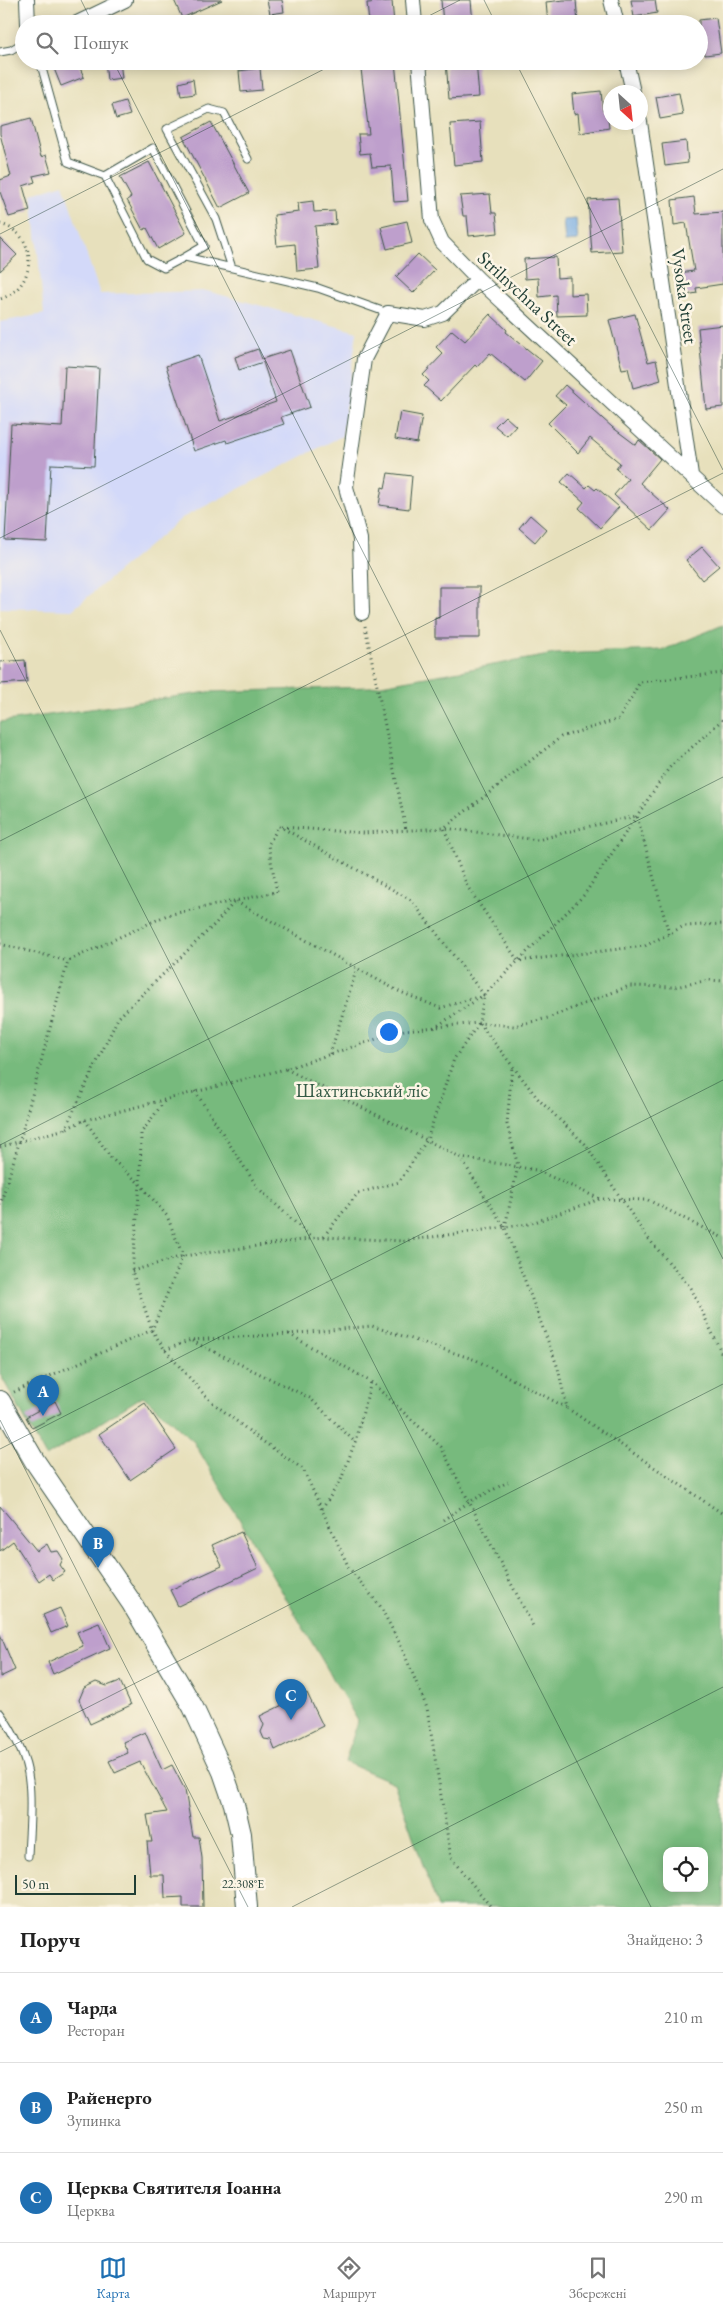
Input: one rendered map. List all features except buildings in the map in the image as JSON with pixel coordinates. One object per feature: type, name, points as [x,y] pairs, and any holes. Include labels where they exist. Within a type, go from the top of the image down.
[{"type":"street","points":[[27,0],[28,15]]},
{"type":"street","points":[[94,15],[125,0]]},
{"type":"street","points":[[413,0],[414,15]]},
{"type":"street","points":[[611,0],[615,15]]},
{"type":"street","name":"Strilnychna Street","points":[[420,70],[432,220],[442,242],[478,278],[723,506]]},
{"type":"street","points":[[628,70],[631,85]]},
{"type":"street","name":"Vysoka Street","points":[[641,130],[691,475]]},
{"type":"street","points":[[362,613],[360,539],[346,486],[364,359],[388,313],[425,319],[443,312],[478,278]]},
{"type":"street","points":[[4,1398],[34,1460],[131,1602],[193,1707],[234,1804],[241,1834],[247,1907]]},
{"type":"lane","points":[[0,52],[15,48]]},
{"type":"lane","points":[[42,70],[68,162],[105,176],[147,259],[164,268],[204,246],[153,148],[105,176]]},
{"type":"lane","points":[[232,268],[216,219],[168,129],[209,109],[224,113],[248,159]]},
{"type":"lane","points":[[185,257],[318,288],[388,313]]},
{"type":"lane","points":[[0,1713],[7,1722],[24,1760],[29,1780],[28,1856]]},
{"type":"path","points":[[0,224],[17,232],[25,243],[29,254],[29,267],[26,279],[18,289],[0,299]]},
{"type":"path","points":[[362,613],[406,830]]},
{"type":"path","points":[[444,828],[561,737],[619,719],[640,682],[723,673]]},
{"type":"path","points":[[434,1028],[484,995],[584,895],[669,768],[721,726],[723,719]]},
{"type":"path","points":[[279,826],[363,833],[444,828],[538,840],[637,816]]},
{"type":"path","points":[[637,816],[669,934]]},
{"type":"path","points":[[0,944],[68,961],[167,915],[277,892],[268,845],[279,826]]},
{"type":"path","points":[[279,826],[411,900],[484,995],[479,1022],[454,1059],[427,1140],[399,1182],[358,1193],[324,1237]]},
{"type":"path","points":[[444,828],[467,886],[518,961]]},
{"type":"path","points":[[235,901],[398,991],[440,1008],[484,995]]},
{"type":"path","points":[[65,1129],[118,1018],[216,923],[235,901]]},
{"type":"path","points":[[518,961],[645,946],[684,926],[723,924]]},
{"type":"path","points":[[0,1205],[20,1140],[68,961]]},
{"type":"path","points":[[330,1054],[357,968]]},
{"type":"path","points":[[0,1146],[65,1129],[85,1120],[286,1069],[404,1030],[479,1022],[514,1026],[548,1018],[629,986],[675,987],[709,980],[723,981]]},
{"type":"path","points":[[479,1022],[539,1100],[585,1144],[646,1236],[691,1288],[723,1356]]},
{"type":"path","points":[[505,1228],[518,1166],[507,1124],[512,1066]]},
{"type":"path","points":[[286,1069],[460,1157],[536,1170],[600,1199]]},
{"type":"path","points":[[195,1091],[258,1188],[313,1238]]},
{"type":"path","points":[[166,1099],[141,1133],[140,1184],[132,1271],[152,1330],[165,1350],[208,1399],[258,1438],[303,1469],[349,1568],[380,1606],[401,1646],[427,1708],[451,1858],[491,1907]]},
{"type":"path","points":[[4,1398],[152,1330],[183,1256],[167,1216],[140,1184],[111,1158],[85,1120]]},
{"type":"path","points":[[460,1157],[505,1228],[558,1368],[567,1408]]},
{"type":"path","points":[[132,1271],[183,1256],[313,1238],[402,1241],[505,1228],[529,1224],[600,1199],[648,1200],[723,1238]]},
{"type":"path","points":[[165,1350],[191,1340],[289,1334],[372,1326],[476,1360],[567,1408],[723,1514]]},
{"type":"path","points":[[289,1334],[371,1382],[441,1447],[533,1626]]},
{"type":"path","points":[[191,1340],[310,1398],[356,1442]]},
{"type":"path","points":[[322,1509],[341,1480],[356,1442],[371,1382]]},
{"type":"path","points":[[443,1520],[469,1502],[508,1482]]},
{"type":"shaded area","points":[[63,184],[100,294],[207,291],[357,332],[342,436],[182,518],[72,610],[0,608],[0,322],[44,314],[32,194]]},
{"type":"green space","name":"Шахтинський ліс","points":[[723,625],[723,1907],[438,1907],[394,1783],[345,1762],[358,1721],[194,1442],[143,1396],[46,1457],[0,1374],[0,722],[208,692],[370,687],[555,654],[663,650]]},
{"type":"water","points":[[576,219],[578,241],[565,242],[563,220]]},
{"type":"place","name":"Чарда","points":[[43,1416]]},
{"type":"place","name":"Райенерго","points":[[98,1568]]},
{"type":"place","name":"Церква Святителя Іоанна","points":[[291,1720]]}]
